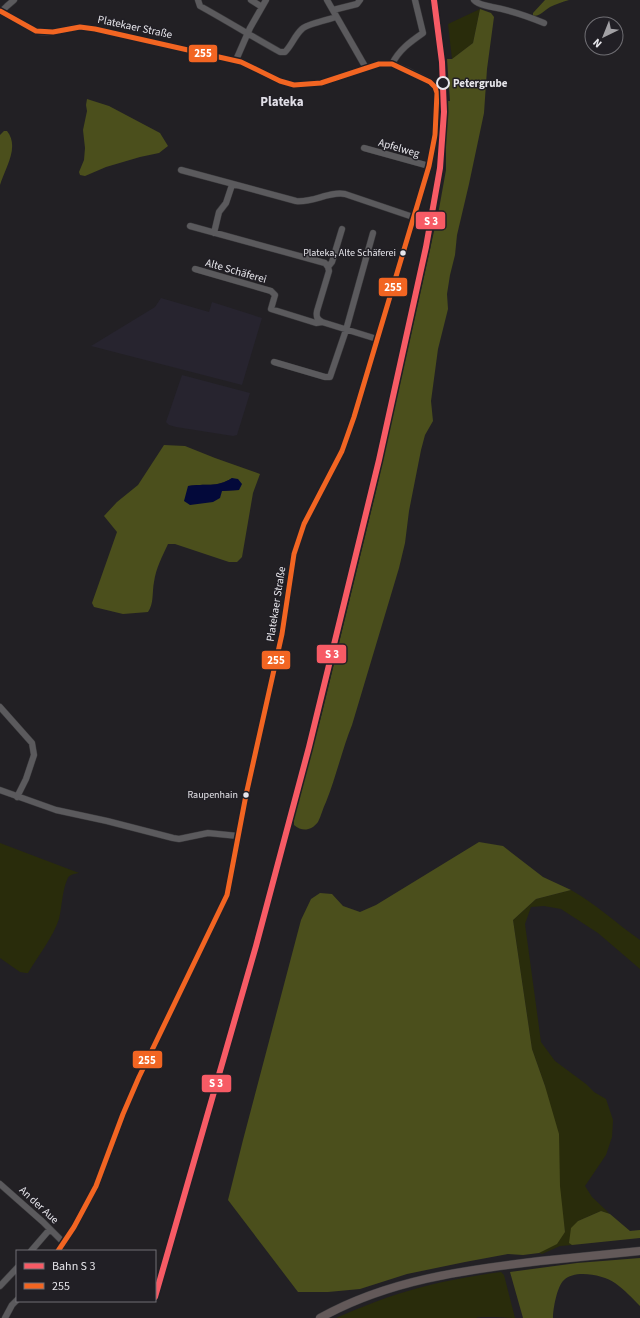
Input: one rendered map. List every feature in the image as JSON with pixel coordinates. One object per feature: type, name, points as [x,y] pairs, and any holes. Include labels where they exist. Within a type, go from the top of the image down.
[{"type":"main road","points":[[320,1318],[376,1293],[436,1276],[504,1265],[640,1251]]},
{"type":"street","name":"Platekaer Straße","points":[[14,0],[1,11],[41,32],[84,27],[236,60],[280,81],[294,85],[321,84],[379,64],[392,64],[423,77],[435,87],[437,93],[435,135],[429,166],[361,396],[342,451],[300,533],[291,568],[282,634],[238,836]]},
{"type":"street","points":[[198,0],[200,6],[240,28],[248,35],[280,52],[285,52],[291,46],[294,39],[303,28],[336,17]]},
{"type":"street","points":[[251,0],[262,7]]},
{"type":"street","points":[[236,60],[250,28],[266,0]]},
{"type":"street","points":[[327,0],[366,68]]},
{"type":"street","points":[[333,10],[357,4],[360,0]]},
{"type":"street","points":[[392,64],[396,55],[423,33],[415,0]]},
{"type":"street","points":[[474,0],[481,5],[503,8],[529,16],[544,23]]},
{"type":"street","name":"Apfelweg","points":[[364,148],[429,166]]},
{"type":"street","points":[[181,170],[232,185],[302,202],[340,193],[413,217]]},
{"type":"street","points":[[214,233],[219,212],[226,204],[232,185]]},
{"type":"street","points":[[190,226],[322,261],[328,267]]},
{"type":"street","points":[[322,322],[316,315],[327,277],[328,267],[332,262],[342,229]]},
{"type":"street","points":[[274,362],[325,377],[330,377],[346,330],[373,233]]},
{"type":"street","name":"Alte Schäferei","points":[[195,269],[271,291],[275,295],[271,309],[316,323],[322,322],[377,339]]},
{"type":"street","points":[[0,707],[32,743],[34,755],[26,779],[17,797]]},
{"type":"street","points":[[0,790],[56,810],[173,838],[179,839],[208,832],[238,836],[227,895],[139,1076],[96,1186],[83,1212],[59,1250]]},
{"type":"street","name":"An der Aue","points":[[0,1184],[64,1243]]},
{"type":"street","points":[[32,1250],[50,1229]]},
{"type":"street","points":[[0,1286],[16,1269]]},
{"type":"street","points":[[5,1318],[16,1301]]},
{"type":"shaded area","points":[[161,298],[209,312],[212,302],[262,318],[242,385],[91,346],[155,307]]},
{"type":"shaded area","points":[[182,375],[250,393],[237,435],[233,436],[176,427],[169,425],[166,422]]},
{"type":"shaded area","points":[[232,478],[238,479],[242,484],[239,490],[222,491],[220,498],[213,502],[190,505],[184,501],[188,486],[216,484]]},
{"type":"green space","points":[[545,0],[569,0],[552,6],[540,14],[533,16],[533,13]]},
{"type":"green space","points":[[480,9],[473,43],[452,59],[448,24]]},
{"type":"green space","points":[[480,9],[491,13],[494,17],[487,69],[484,113],[457,235],[455,255],[450,275],[447,294],[448,309],[438,349],[431,401],[433,421],[425,435],[421,450],[409,511],[405,543],[399,568],[352,725],[330,793],[318,822],[309,829],[303,830],[294,825],[294,818],[322,713],[376,491],[439,209],[446,170],[446,101],[450,101],[447,59],[452,59],[473,43]]},
{"type":"green space","points":[[87,99],[109,106],[160,133],[168,146],[159,153],[106,167],[85,176],[80,175],[79,172],[84,160],[85,148],[83,130],[87,111]]},
{"type":"green space","points":[[4,131],[7,131],[11,137],[12,151],[0,185],[0,135]]},
{"type":"green space","points":[[164,445],[185,446],[260,474],[253,493],[242,557],[237,562],[229,562],[175,544],[168,544],[156,572],[150,609],[148,612],[123,614],[94,607],[92,603],[117,532],[104,516],[117,502],[138,485]],"holes":[[[232,478],[239,490],[222,491],[189,486],[216,484]]]},
{"type":"green space","points":[[479,842],[503,846],[543,877],[571,890],[536,899],[513,920],[532,1049],[559,1134],[560,1186],[565,1232],[557,1244],[539,1253],[523,1255],[508,1254],[465,1262],[407,1274],[360,1289],[328,1292],[298,1292],[228,1200],[301,920],[311,899],[320,893],[332,894],[343,906],[360,912],[376,905]]},
{"type":"green space","points":[[0,843],[79,873],[68,878],[64,889],[59,919],[49,940],[28,973],[20,972],[0,958]]},
{"type":"green space","points":[[571,890],[589,901],[640,940],[640,969],[598,933],[561,909],[544,906],[531,907],[525,924],[541,1042],[555,1061],[586,1084],[594,1092],[606,1099],[613,1120],[612,1137],[606,1155],[585,1186],[592,1197],[610,1214],[601,1211],[578,1221],[569,1243],[572,1245],[560,1246],[542,1254],[539,1253],[565,1232],[545,1086],[532,1049],[513,920],[536,899]]},
{"type":"green space","points":[[601,1211],[610,1214],[630,1231],[640,1230],[640,1238],[572,1245],[569,1243],[571,1228],[578,1221]]},
{"type":"green space","points":[[640,1258],[640,1306],[622,1288],[610,1280],[590,1274],[582,1274],[569,1277],[564,1280],[559,1287],[553,1318],[523,1318],[510,1272],[577,1263]]},
{"type":"green space","points":[[501,1272],[504,1275],[515,1318],[336,1318],[380,1300],[419,1288],[478,1275]]},
{"type":"transit line","points":[[156,1294],[256,946],[309,747],[379,460],[426,247],[440,168],[444,112],[442,62],[434,0]]},
{"type":"transit line","name":"255","points":[[0,11],[36,31],[53,32],[80,27],[95,29],[241,62],[280,81],[294,85],[321,83],[379,64],[392,64],[430,82],[435,87],[437,93],[435,135],[429,166],[354,417],[342,451],[304,524],[294,554],[282,634],[246,795],[227,895],[139,1077],[123,1114],[96,1186],[74,1227],[59,1250]]},
{"type":"place","name":"Petergrube","points":[[443,83]]},
{"type":"place","name":"Plateka, Alte Schäferei","points":[[403,253]]},
{"type":"place","name":"Raupenhain","points":[[246,795]]},
{"type":"district","name":"Plateka","points":[[282,102]]}]
